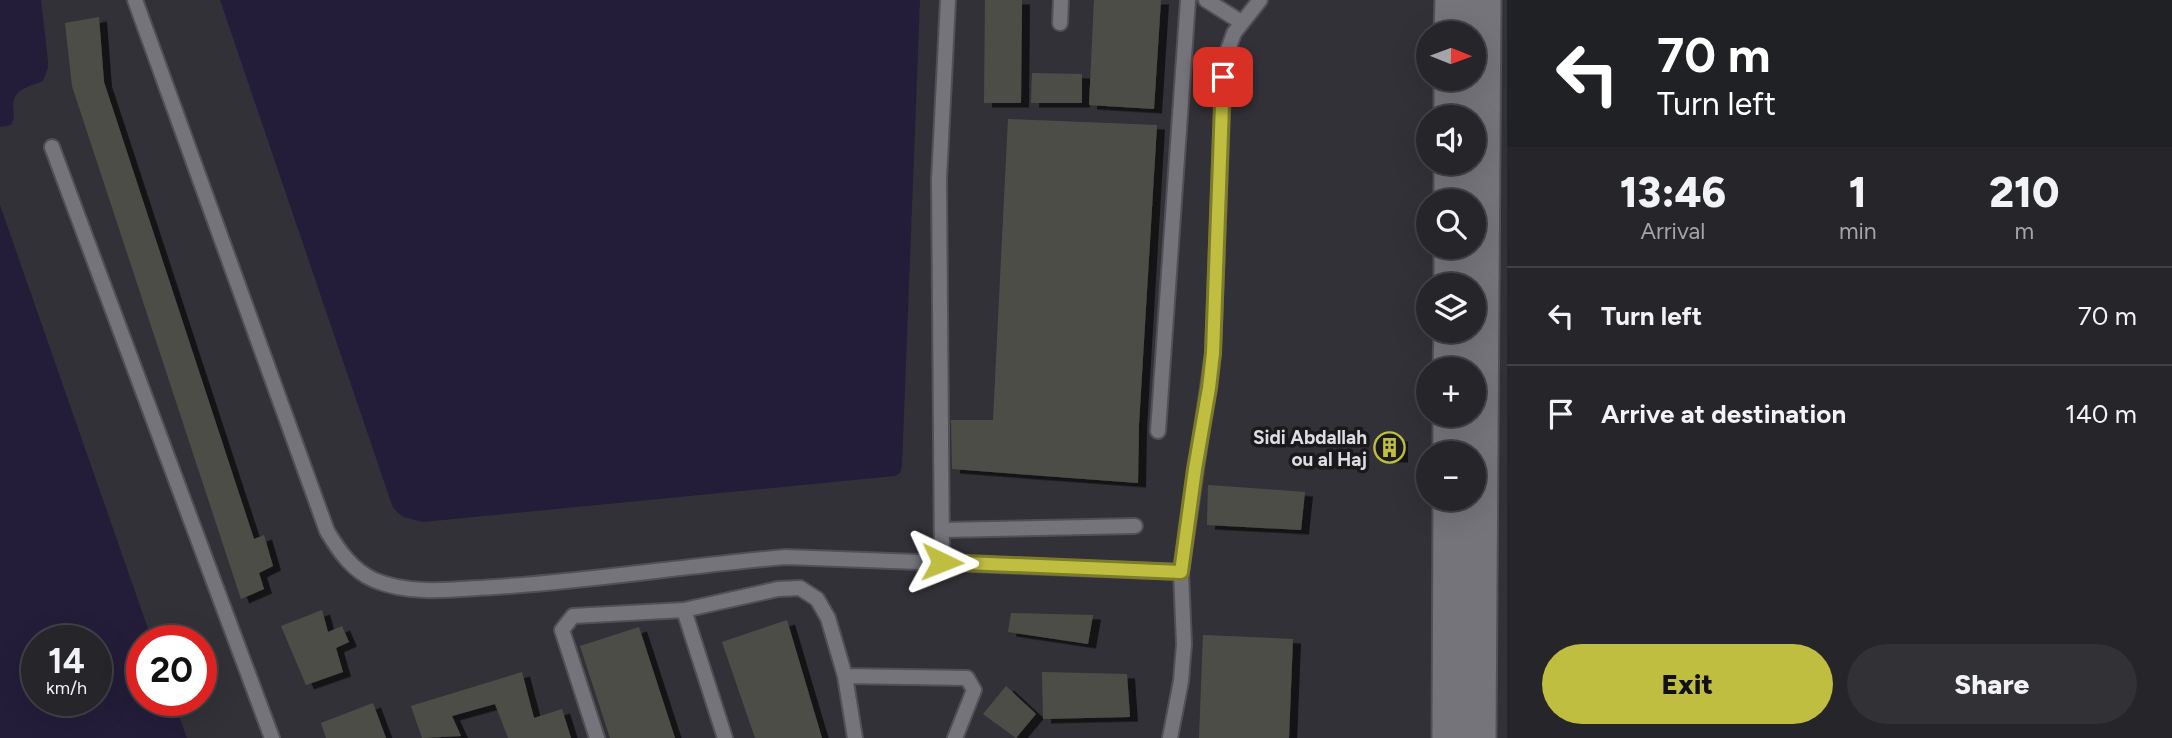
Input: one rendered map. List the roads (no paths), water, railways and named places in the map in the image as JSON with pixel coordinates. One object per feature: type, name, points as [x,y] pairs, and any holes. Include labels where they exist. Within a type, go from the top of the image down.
[{"type":"street","points":[[1451,21],[1452,0]]},
{"type":"street","points":[[1479,738],[1484,0]]},
{"type":"street","points":[[1449,738],[1450,511]]},
{"type":"lane","points":[[135,0],[327,531],[354,568],[374,580],[440,590],[545,584],[786,557],[1181,572]]},
{"type":"lane","points":[[942,562],[939,179],[948,0]]},
{"type":"lane","points":[[1060,23],[1061,0]]},
{"type":"lane","points":[[1158,431],[1188,0]]},
{"type":"lane","points":[[1206,0],[1241,22]]},
{"type":"lane","points":[[1170,738],[1183,657],[1181,572],[1213,353],[1224,61],[1228,46],[1241,22],[1260,0]]},
{"type":"lane","points":[[52,147],[272,738]]},
{"type":"lane","points":[[942,530],[1135,526]]},
{"type":"lane","points":[[597,738],[562,630],[573,616],[684,610],[778,589],[800,588],[817,599],[828,618],[845,676],[855,738]]},
{"type":"lane","points":[[684,610],[726,738]]},
{"type":"lane","points":[[845,676],[967,678],[974,690],[955,738]]},
{"type":"place","name":"Sidi Abdallah ou al Haj","points":[[1390,448]]}]
